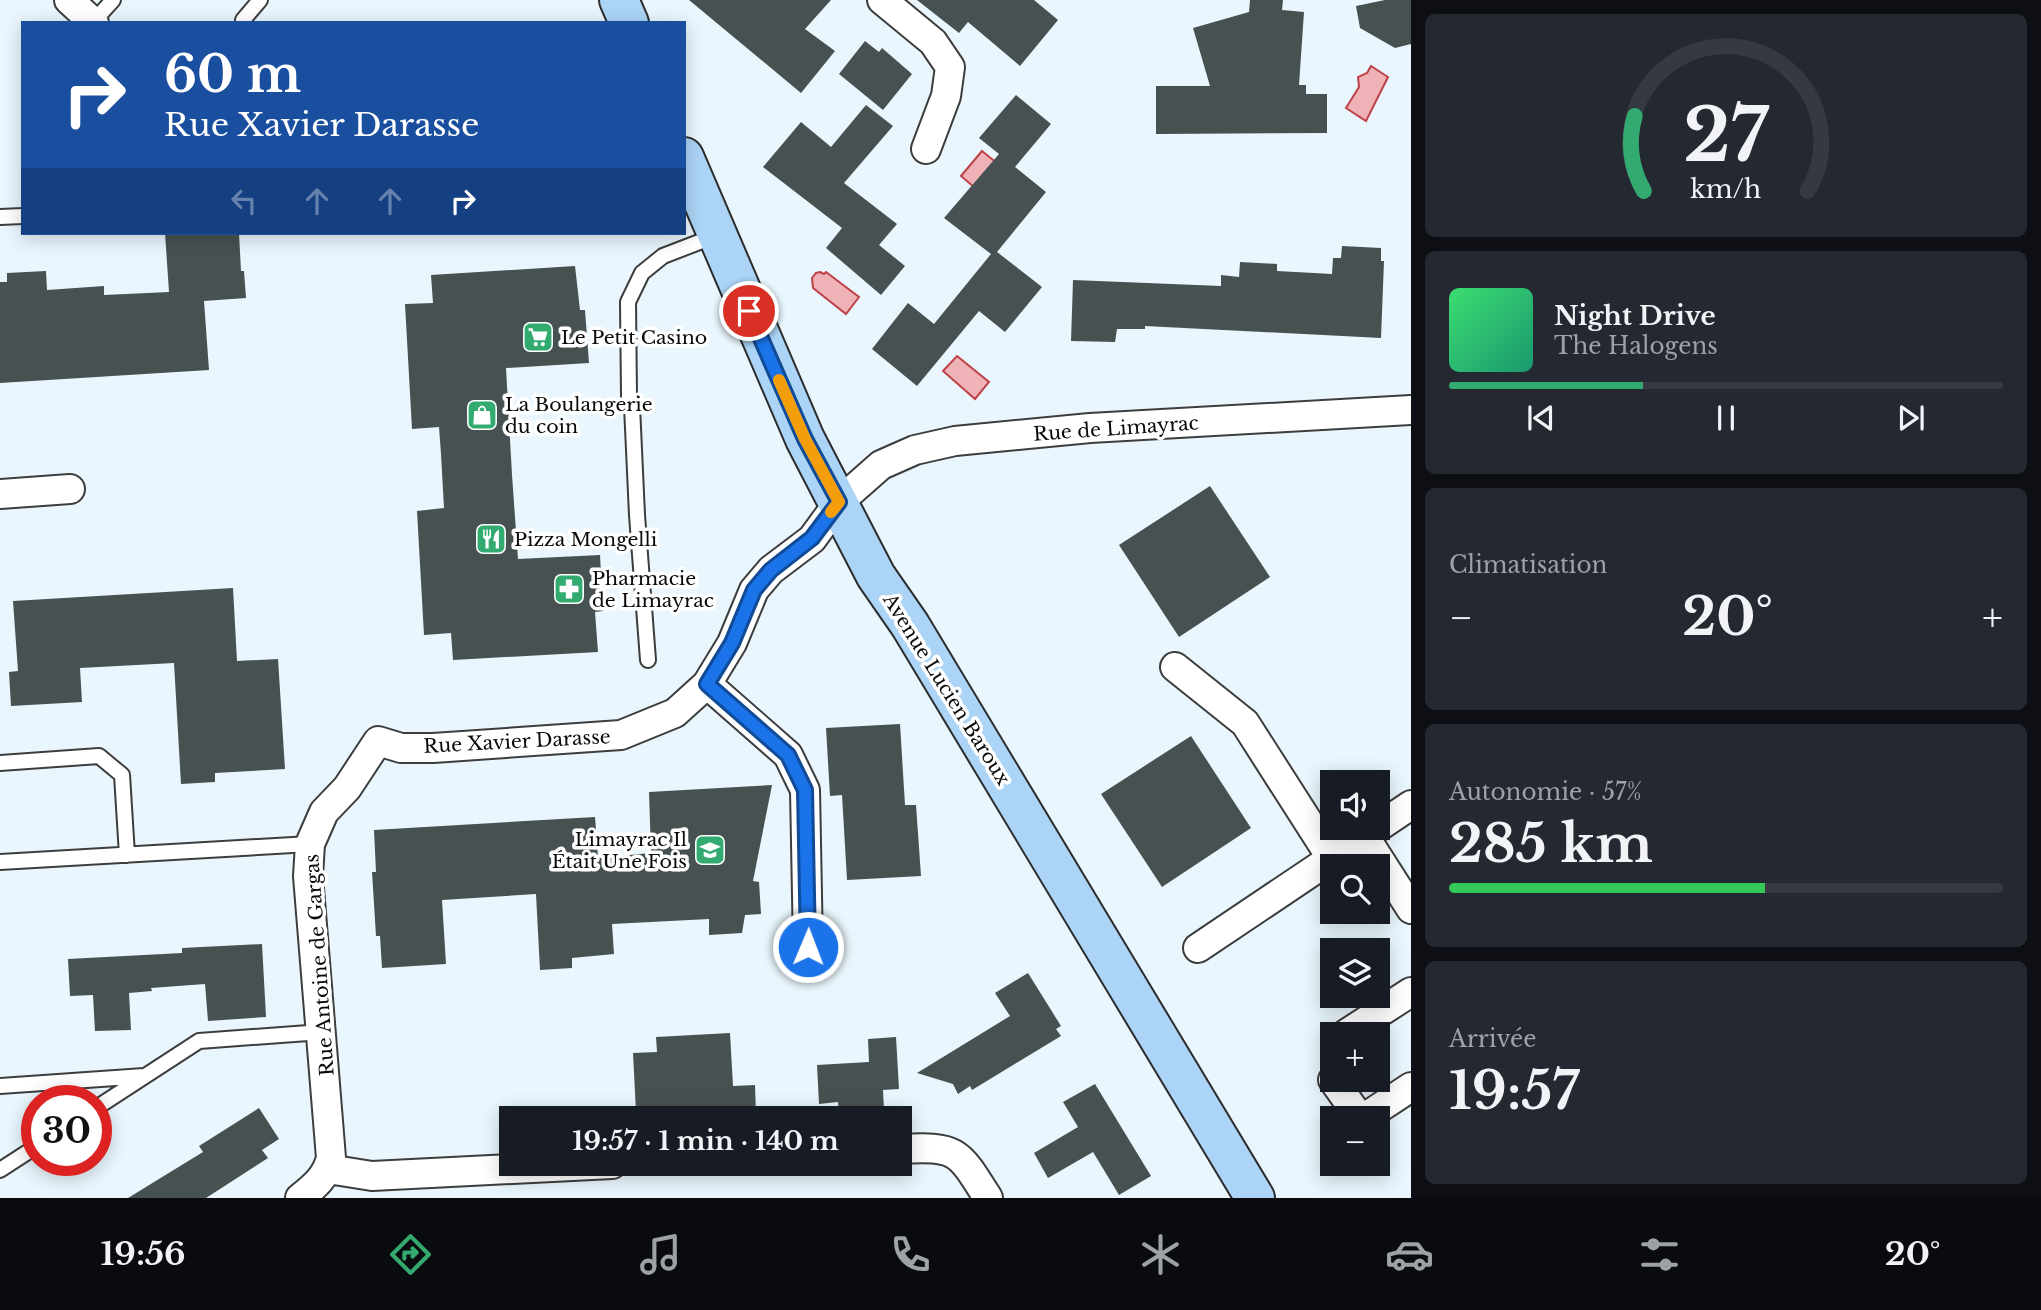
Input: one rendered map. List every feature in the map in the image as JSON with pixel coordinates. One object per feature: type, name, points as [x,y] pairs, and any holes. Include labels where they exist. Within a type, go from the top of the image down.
[{"type":"street","points":[[69,0],[93,21]]},
{"type":"street","points":[[619,0],[628,21]]},
{"type":"street","points":[[882,0],[933,42],[950,67],[946,96],[926,149]]},
{"type":"street","name":"Avenue Lucien Baroux","points":[[688,176],[717,236],[805,439],[876,576],[910,625],[1255,1198]]},
{"type":"street","name":"Rue de Limayrac","points":[[839,502],[881,465],[930,445],[1090,428],[1411,410]]},
{"type":"street","points":[[0,494],[69,489]]},
{"type":"street","name":"Rue Xavier Darasse","points":[[378,741],[401,748],[621,735],[676,713],[707,684],[732,643],[754,590],[771,570],[812,538],[839,502]]},
{"type":"street","points":[[1175,667],[1245,723],[1329,854]]},
{"type":"street","points":[[707,684],[788,755],[805,790],[808,947]]},
{"type":"street","name":"Rue Antoine de Gargas","points":[[328,1169],[331,1139],[309,876],[310,844],[324,812],[347,788],[378,741]]},
{"type":"street","points":[[1390,819],[1411,805]]},
{"type":"street","points":[[1339,854],[1359,840]]},
{"type":"street","points":[[1368,840],[1411,909]]},
{"type":"street","points":[[1198,948],[1320,867]]},
{"type":"street","points":[[1365,1022],[1411,992]]},
{"type":"street","points":[[1381,1106],[1411,1087]]},
{"type":"street","points":[[1342,1092],[1353,1106]]},
{"type":"street","points":[[912,1148],[945,1149],[961,1157],[988,1198]]},
{"type":"street","points":[[300,1198],[319,1183],[328,1169],[372,1176],[499,1170]]},
{"type":"lane","points":[[95,21],[113,0]]},
{"type":"lane","points":[[243,21],[260,0]]},
{"type":"lane","points":[[0,217],[21,216]]},
{"type":"lane","points":[[648,660],[632,406],[629,396],[628,302],[642,273],[663,256],[717,236]]},
{"type":"lane","points":[[0,763],[100,756],[122,775],[127,855]]},
{"type":"lane","points":[[0,862],[310,844]]},
{"type":"lane","points":[[112,1098],[199,1041],[322,1032]]},
{"type":"lane","points":[[0,1086],[146,1076]]},
{"type":"lane","points":[[0,1170],[21,1156]]},
{"type":"shaded area","points":[[1371,66],[1388,77],[1366,121],[1346,108],[1359,87],[1358,77],[1367,73]]},
{"type":"shaded area","points":[[982,151],[998,164],[983,195],[961,176]]},
{"type":"shaded area","points":[[820,272],[826,272],[859,297],[846,314],[813,288],[812,278]]},
{"type":"shaded area","points":[[957,356],[989,382],[975,399],[943,371]]},
{"type":"building","points":[[689,0],[831,0],[805,29],[835,51],[801,93]]},
{"type":"building","points":[[917,0],[1034,0],[1058,20],[1020,66],[968,22],[959,33]]},
{"type":"building","points":[[1250,0],[1283,0],[1282,10],[1304,12],[1299,85],[1306,85],[1306,94],[1327,94],[1327,133],[1156,134],[1156,86],[1210,86],[1193,28],[1249,12]]},
{"type":"building","points":[[1385,0],[1411,0],[1411,44],[1395,48],[1360,28],[1356,6]]},
{"type":"building","points":[[865,41],[879,52],[882,48],[912,74],[883,110],[839,74]]},
{"type":"building","points":[[1016,95],[1051,124],[1015,167],[1046,192],[997,252],[1042,287],[1005,332],[979,311],[917,386],[872,349],[908,303],[934,324],[991,254],[944,218],[999,154],[979,138]]},
{"type":"building","points":[[866,105],[893,126],[844,183],[897,224],[879,245],[905,266],[881,295],[826,248],[842,228],[763,167],[801,122],[831,147]]},
{"type":"building","points":[[165,235],[239,235],[246,298],[204,301],[209,370],[0,383],[0,282],[7,282],[7,273],[46,271],[47,290],[104,286],[104,295],[169,292]]},
{"type":"building","points":[[1342,246],[1381,248],[1381,261],[1384,261],[1381,338],[1145,326],[1145,329],[1117,329],[1115,342],[1071,341],[1073,280],[1221,286],[1221,275],[1239,277],[1240,262],[1277,264],[1277,271],[1332,274],[1333,258],[1341,258]]},
{"type":"building","points":[[575,266],[580,310],[585,310],[589,363],[506,368],[512,475],[518,559],[600,555],[603,611],[595,612],[598,652],[453,660],[451,633],[424,635],[417,511],[444,508],[441,454],[439,427],[412,429],[405,304],[433,303],[431,275]]},
{"type":"building","points":[[1210,486],[1270,577],[1179,637],[1119,545]]},
{"type":"building","points":[[233,588],[237,661],[278,659],[285,769],[215,773],[215,782],[181,784],[174,663],[80,668],[82,702],[11,706],[9,672],[18,671],[13,601]]},
{"type":"building","points":[[900,724],[905,805],[916,805],[921,876],[847,880],[842,795],[830,796],[826,728]]},
{"type":"building","points":[[1191,736],[1251,828],[1162,887],[1101,794]]},
{"type":"building","points":[[772,785],[753,881],[759,882],[761,914],[745,915],[742,933],[709,935],[709,919],[612,924],[614,954],[572,958],[572,968],[540,970],[536,894],[442,900],[446,964],[382,968],[380,936],[376,936],[372,872],[376,872],[374,830],[595,817],[598,858],[651,853],[649,792]]},
{"type":"building","points":[[262,944],[266,1017],[208,1021],[205,984],[151,988],[152,991],[129,993],[131,1030],[95,1031],[93,995],[70,996],[68,959],[182,953],[182,948]]},
{"type":"building","points":[[1028,973],[1061,1026],[1056,1029],[1061,1036],[972,1090],[970,1086],[958,1094],[953,1084],[917,1073],[1010,1016],[995,993]]},
{"type":"building","points":[[730,1033],[733,1086],[755,1085],[756,1106],[636,1106],[633,1053],[657,1052],[656,1037]]},
{"type":"building","points":[[896,1037],[899,1089],[883,1090],[884,1106],[838,1106],[838,1102],[819,1104],[817,1065],[869,1062],[868,1039]]},
{"type":"building","points":[[1095,1084],[1151,1176],[1119,1195],[1093,1152],[1048,1178],[1034,1153],[1078,1127],[1063,1102]]},
{"type":"building","points":[[259,1108],[279,1139],[262,1150],[268,1158],[206,1198],[128,1198],[203,1152],[199,1146]]},
{"type":"slow traffic","points":[[779,380],[805,439],[839,502],[831,512]]},
{"type":"place","name":"Le Petit Casino","points":[[538,337]]},
{"type":"place","name":"La Boulangerie du coin","points":[[482,415]]},
{"type":"place","name":"Pizza Mongelli","points":[[491,539]]},
{"type":"place","name":"Pharmacie de Limayrac","points":[[569,589]]},
{"type":"place","name":"Limayrac Il Était Une Fois","points":[[710,850]]},
{"type":"route","points":[[749,311],[805,439],[839,502],[812,538],[771,570],[754,590],[732,643],[707,684],[788,755],[805,790],[808,947]]}]
